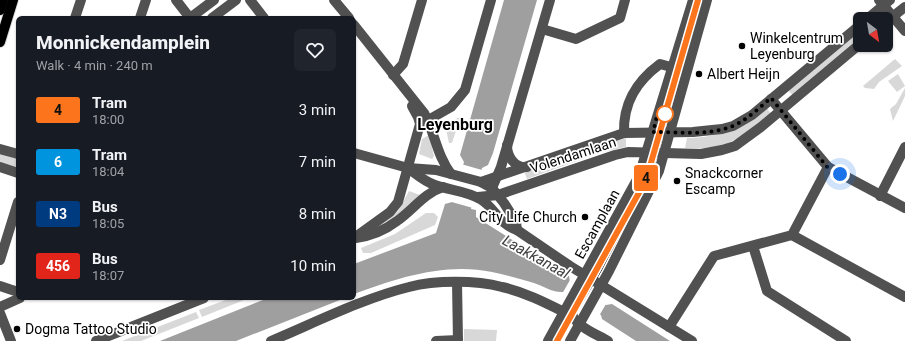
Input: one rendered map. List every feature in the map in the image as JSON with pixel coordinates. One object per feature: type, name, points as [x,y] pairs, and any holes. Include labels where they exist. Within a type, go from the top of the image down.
[{"type":"main road","points":[[0,10],[3,0]]},
{"type":"main road","points":[[0,42],[13,0]]},
{"type":"street","points":[[76,16],[81,0]]},
{"type":"street","points":[[141,16],[146,0]]},
{"type":"street","points":[[176,0],[188,16]]},
{"type":"street","points":[[193,16],[214,0]]},
{"type":"street","points":[[215,16],[236,0]]},
{"type":"street","points":[[250,0],[262,16]]},
{"type":"street","points":[[334,0],[346,16]]},
{"type":"street","points":[[393,75],[403,64],[422,0]]},
{"type":"street","points":[[356,237],[390,212],[398,202],[424,122],[451,107],[465,90],[491,0]]},
{"type":"street","points":[[495,191],[496,178],[550,0]]},
{"type":"street","points":[[542,29],[576,40],[620,18],[625,0]]},
{"type":"street","name":"Escamplaan","points":[[548,341],[572,300],[639,176],[647,153],[671,66],[682,39],[693,0]]},
{"type":"street","points":[[570,341],[650,194],[666,153],[707,0]]},
{"type":"street","points":[[893,17],[904,10],[894,0]]},
{"type":"street","points":[[874,12],[884,2],[887,12]]},
{"type":"street","points":[[893,22],[905,32]]},
{"type":"street","points":[[356,28],[403,88],[411,95],[424,122],[432,129],[441,158],[453,174]]},
{"type":"street","name":"Volendamlaan","points":[[481,182],[496,178],[515,167],[527,167],[624,133],[710,131],[733,126],[752,115],[853,31]]},
{"type":"street","name":"Volendamlaan","points":[[477,197],[495,191],[522,187],[615,155],[628,152],[701,154],[735,146],[853,50]]},
{"type":"street","points":[[624,133],[627,106],[635,88],[649,72],[660,64],[671,66]]},
{"type":"street","points":[[771,98],[828,168],[905,208]]},
{"type":"street","points":[[507,145],[508,154],[515,167]]},
{"type":"street","points":[[880,196],[905,147]]},
{"type":"street","points":[[0,148],[16,153]]},
{"type":"street","points":[[356,154],[408,168],[436,170],[481,182],[495,191],[516,222],[517,230]]},
{"type":"street","points":[[0,167],[16,172]]},
{"type":"street","name":"Volendamlaan","points":[[515,167],[522,187]]},
{"type":"street","points":[[408,168],[433,185],[477,197],[488,204],[496,217],[509,227],[517,230],[531,241],[692,341]]},
{"type":"street","points":[[792,235],[828,168]]},
{"type":"street","points":[[356,238],[367,236],[398,221],[432,190],[447,188]]},
{"type":"street","points":[[0,260],[16,208]]},
{"type":"street","points":[[670,327],[714,256],[792,235],[905,297]]},
{"type":"street","points":[[753,246],[767,291],[846,341]]},
{"type":"street","points":[[270,341],[382,295],[410,286],[457,282],[501,286],[530,296],[564,312]]},
{"type":"street","points":[[436,341],[458,340],[457,282]]},
{"type":"street","points":[[0,286],[16,291]]},
{"type":"street","points":[[0,307],[16,300]]},
{"type":"street","points":[[572,300],[571,316],[580,324],[608,341]]},
{"type":"street","points":[[96,341],[186,302]]},
{"type":"street","points":[[0,313],[12,341]]},
{"type":"shaded area","points":[[853,34],[853,47],[794,97],[787,89]]},
{"type":"shaded area","points":[[895,59],[902,66],[879,82],[874,89],[865,88],[863,86]]},
{"type":"shaded area","points":[[898,74],[905,86],[897,92],[888,81]]},
{"type":"shaded area","points":[[905,88],[905,96],[893,121],[890,109],[896,104]]},
{"type":"shaded area","points":[[766,107],[771,114],[750,130],[732,141],[723,145],[712,147],[685,148],[687,138],[711,136],[730,130],[747,121]]},
{"type":"shaded area","points":[[457,118],[460,118],[452,143],[449,143],[446,129]]},
{"type":"shaded area","points":[[429,135],[434,156],[432,159],[419,154],[422,139]]},
{"type":"shaded area","points":[[626,138],[626,147],[599,153],[527,179],[524,171]]},
{"type":"shaded area","points":[[0,153],[16,158],[16,166],[15,167],[0,162]]},
{"type":"shaded area","points":[[409,191],[420,195],[409,207],[381,225],[398,211]]},
{"type":"shaded area","points":[[426,213],[434,213],[438,217],[435,225],[371,253],[363,253],[361,248],[395,234]]},
{"type":"shaded area","points":[[226,300],[244,300],[202,317],[199,310]]},
{"type":"shaded area","points":[[196,312],[199,318],[141,341],[122,341]]},
{"type":"shaded area","points":[[464,329],[497,330],[496,341],[464,341]]},
{"type":"water","name":"Laakkanaal","points":[[504,0],[537,0],[493,153],[488,165],[482,168],[471,209],[476,210],[476,217],[569,276],[570,282],[606,305],[612,304],[670,341],[636,341],[602,319],[601,315],[563,292],[548,289],[534,283],[508,276],[475,269],[439,270],[422,273],[387,282],[356,293],[356,263],[436,233],[445,204],[452,202],[464,162],[460,155]]},
{"type":"water","points":[[263,300],[340,300],[236,341],[160,341]]},
{"type":"pier","points":[[461,164],[482,170],[473,208],[448,201],[450,201]]},
{"type":"pier","points":[[570,280],[606,304],[599,316],[562,294]]},
{"type":"tram line","name":"4","points":[[557,341],[646,180],[698,0]]},
{"type":"tram line","points":[[560,341],[601,271],[652,173],[702,0]]},
{"type":"place","name":"Winkelcentrum Leyenburg","points":[[742,46]]},
{"type":"place","name":"Albert Heijn","points":[[699,74]]},
{"type":"place","name":"Snackcorner Escamp","points":[[677,181]]},
{"type":"place","name":"City Life Church","points":[[585,217]]},
{"type":"place","name":"Dogma Tattoo Studio","points":[[17,329]]},
{"type":"district","name":"Leyenburg","points":[[455,124]]},
{"type":"route","points":[[665,114],[658,112],[653,132],[693,132],[722,129],[743,121],[771,98],[828,168],[840,174]]}]
